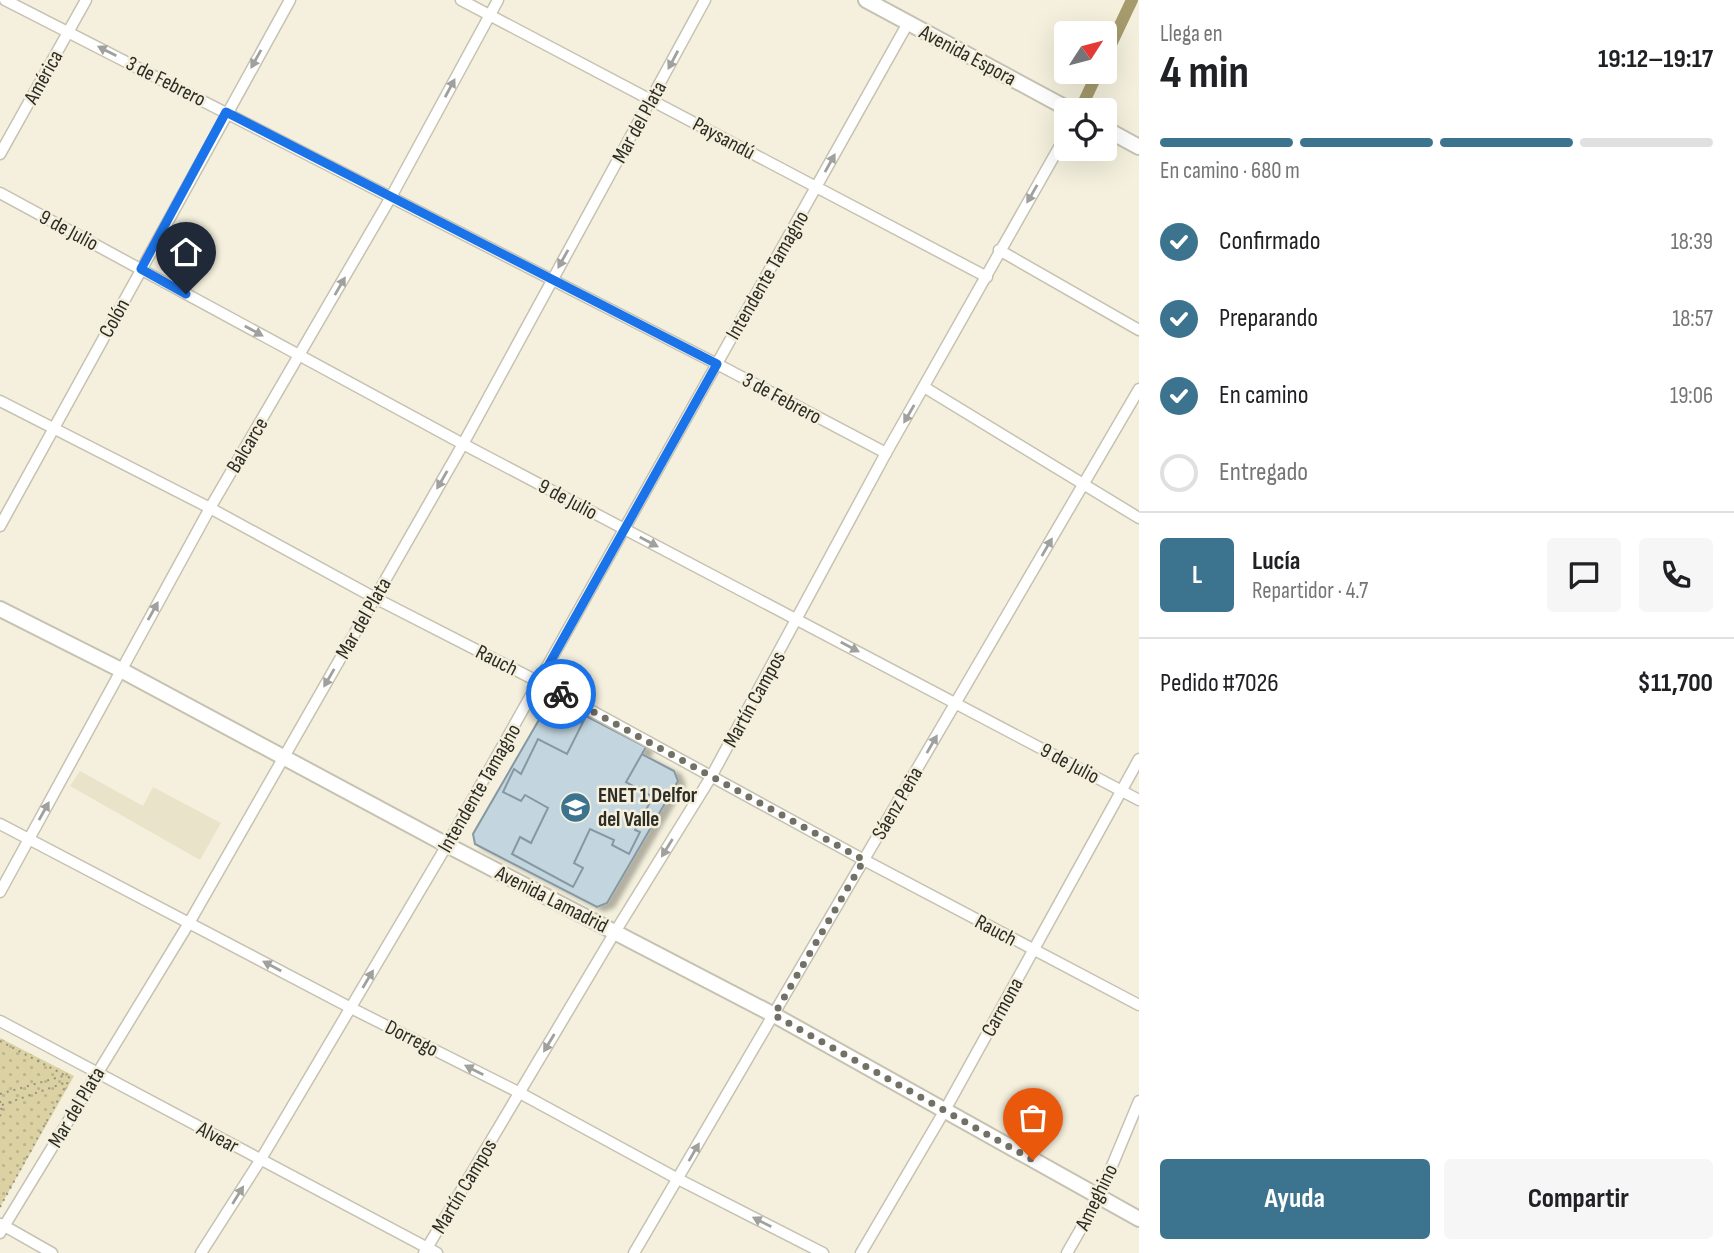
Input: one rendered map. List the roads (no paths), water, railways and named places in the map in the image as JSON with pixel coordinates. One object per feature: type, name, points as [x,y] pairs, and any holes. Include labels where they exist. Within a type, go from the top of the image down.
[{"type":"main road","name":"Avenida Espora","points":[[866,0],[1054,101]]},
{"type":"main road","points":[[1117,135],[1139,146]]},
{"type":"main road","name":"Avenida Lamadrid","points":[[0,609],[121,670],[447,845],[774,1015],[1139,1219]]},
{"type":"street","name":"3 de Febrero","points":[[5,0],[886,453]]},
{"type":"street","name":"América","points":[[0,154],[86,0]]},
{"type":"street","name":"Colón","points":[[0,526],[290,0]]},
{"type":"street","name":"Paysandú","points":[[461,0],[987,277]]},
{"type":"street","name":"Balcarce","points":[[0,892],[210,508],[391,197],[498,0]]},
{"type":"street","name":"Mar del Plata","points":[[1,1228],[189,923],[463,444],[705,0]]},
{"type":"street","name":"Intendente Tamagno","points":[[201,1253],[261,1159],[447,845],[908,23]]},
{"type":"street","name":"Martín Campos","points":[[429,1251],[615,932],[711,777],[886,453],[1054,156]]},
{"type":"street","name":"9 de Julio","points":[[0,193],[463,444],[1139,800]]},
{"type":"street","points":[[999,250],[1139,330]]},
{"type":"street","points":[[924,387],[1139,518]]},
{"type":"street","name":"Sáenz Peña","points":[[634,1253],[1139,390]]},
{"type":"street","name":"Rauch","points":[[0,401],[210,508],[375,598],[539,682],[864,860],[1139,1005]]},
{"type":"street","name":"Carmona","points":[[861,1253],[945,1111],[1139,759]]},
{"type":"street","name":"Dorrego","points":[[0,824],[823,1253]]},
{"type":"street","name":"Alvear","points":[[0,1021],[429,1251]]},
{"type":"street","name":"Ameghino","points":[[1067,1253],[1099,1197],[1139,1101]]},
{"type":"street","points":[[1,1228],[52,1253]]},
{"type":"waterway","points":[[1117,32],[1132,0]]},
{"type":"waterway","points":[[1086,98],[1092,84]]},
{"type":"place","name":"ENET 1 Delfor del Valle","points":[[575,807]]}]
